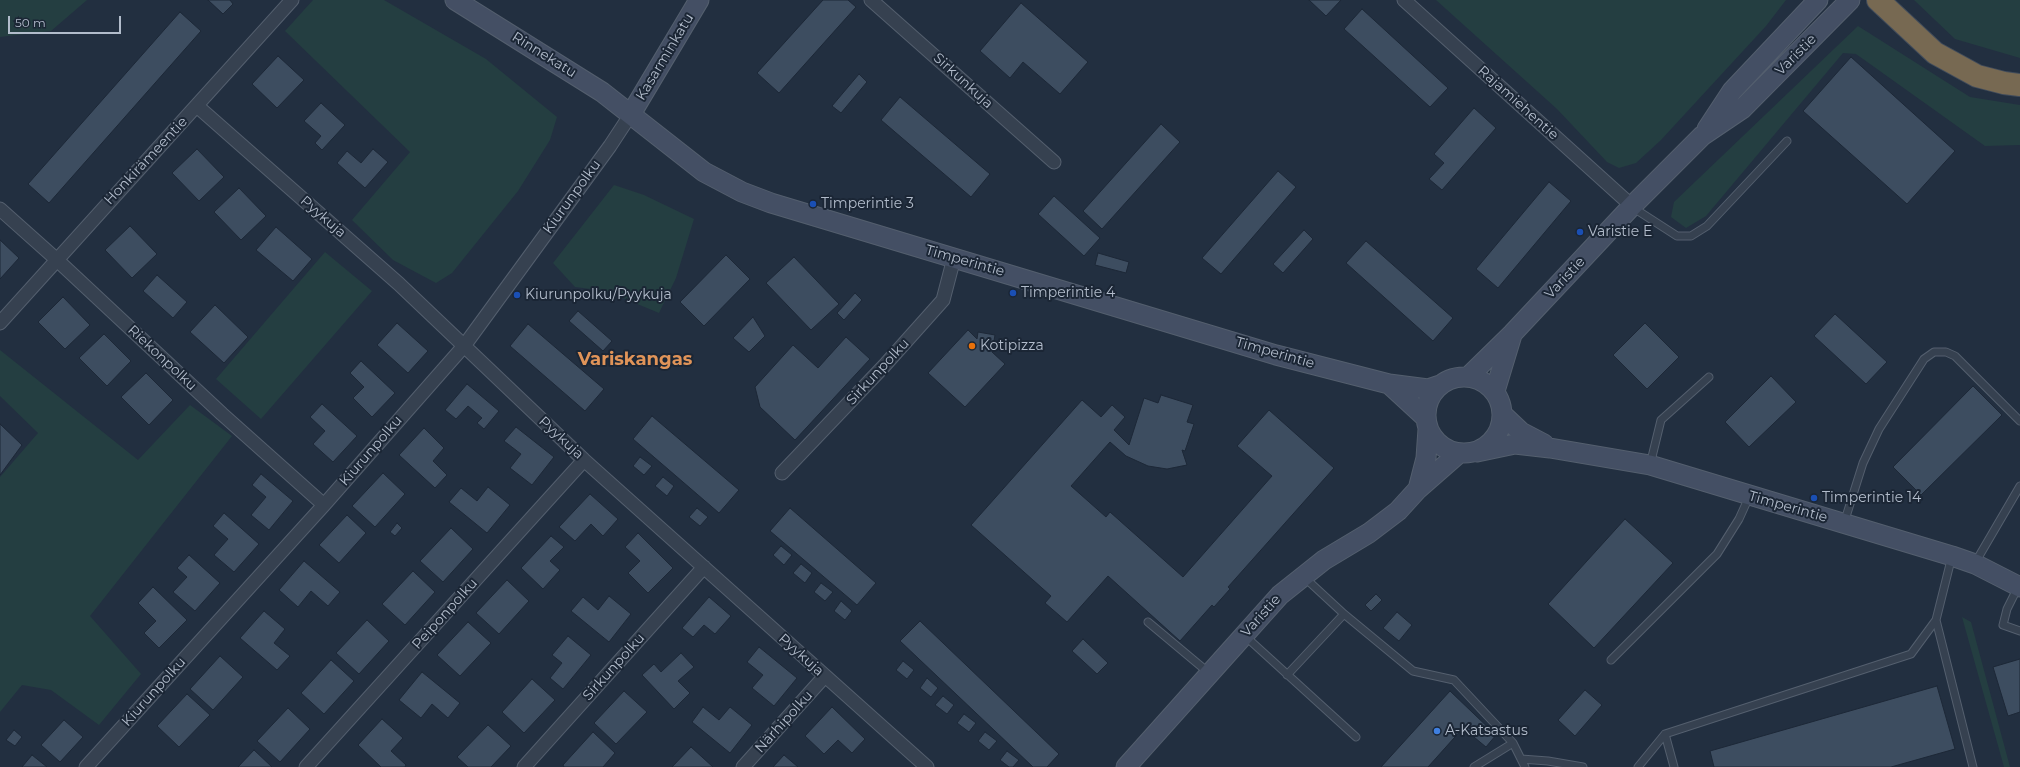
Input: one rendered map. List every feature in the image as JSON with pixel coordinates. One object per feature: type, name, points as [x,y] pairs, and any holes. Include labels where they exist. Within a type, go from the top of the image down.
[{"type":"highway","points":[[1878,0],[1935,52],[1977,76],[2004,83],[2020,85]]},
{"type":"street","name":"Honkirämeentie","points":[[0,323],[56,259],[292,0]]},
{"type":"street","name":"Rinnekatu","points":[[455,0],[553,60],[602,92],[631,114]]},
{"type":"street","name":"Kasarminkatu","points":[[631,114],[699,0]]},
{"type":"street","name":"Sirkunkuja","points":[[871,0],[1054,162]]},
{"type":"street","name":"Rajamiehentie","points":[[1404,0],[1632,206]]},
{"type":"street","name":"Varistie","points":[[1702,136],[1732,91],[1818,0]]},
{"type":"street","name":"Varistie","points":[[1469,376],[1512,334],[1632,206],[1702,136],[1742,109],[1850,0]]},
{"type":"street","name":"Pyykuja","points":[[197,106],[399,284],[584,460],[824,677],[927,767]]},
{"type":"street","name":"Timperintie","points":[[631,114],[704,172],[742,192],[771,203],[1276,355],[1389,384],[1428,389],[1440,385]]},
{"type":"street","name":"Kiurunpolku","points":[[86,767],[324,505],[464,346],[610,146],[631,114]]},
{"type":"street","name":"Riekonpolku","points":[[0,209],[56,259],[222,414],[324,505]]},
{"type":"street","name":"Sirkunpolku","points":[[782,474],[884,366],[943,300],[954,258]]},
{"type":"street","points":[[1495,391],[1512,334]]},
{"type":"street","points":[[1469,376],[1480,380],[1495,391],[1501,403],[1503,415],[1501,427],[1496,438],[1488,446],[1477,452],[1458,454],[1443,447],[1434,439],[1427,423],[1427,406],[1432,395],[1440,385],[1449,380],[1469,376]]},
{"type":"street","name":"Timperintie","points":[[1389,384],[1427,423]]},
{"type":"street","name":"Timperintie","points":[[1503,415],[1521,432],[1550,448]]},
{"type":"street","name":"Varistie","points":[[1418,489],[1426,458],[1427,423]]},
{"type":"street","name":"Timperintie","points":[[1477,452],[1515,444],[1550,448],[1650,465],[1952,556],[1975,564],[2019,587]]},
{"type":"street","name":"Varistie","points":[[1126,767],[1280,595],[1302,575],[1369,533],[1398,511],[1418,489],[1458,454]]},
{"type":"street","name":"Peiponpolku","points":[[306,767],[584,460]]},
{"type":"street","name":"Sirkunpolku","points":[[524,767],[704,567]]},
{"type":"street","name":"Närhipolku","points":[[743,767],[824,677]]},
{"type":"lane","points":[[1632,206],[1677,236],[1691,236],[1707,226],[1787,141]]},
{"type":"lane","points":[[1844,523],[1863,463],[1879,429],[1924,359],[1934,352],[1946,352],[1955,356],[2020,421]]},
{"type":"lane","points":[[1650,465],[1661,420],[1709,377]]},
{"type":"lane","points":[[1975,564],[2020,486]]},
{"type":"lane","points":[[1611,660],[1717,554],[1740,519],[1749,496]]},
{"type":"lane","points":[[1638,767],[1665,734],[1911,654],[1936,620],[1952,556]]},
{"type":"lane","points":[[1302,575],[1344,614],[1413,672],[1454,680],[1512,743],[1525,767]]},
{"type":"lane","points":[[2019,587],[2007,609],[2003,625],[2020,631]]},
{"type":"lane","points":[[1288,674],[1344,614]]},
{"type":"lane","points":[[1936,620],[1973,767]]},
{"type":"lane","points":[[1148,622],[1210,674]]},
{"type":"lane","points":[[1244,635],[1356,736]]},
{"type":"lane","points":[[1665,734],[1674,767]]},
{"type":"lane","points":[[1474,767],[1512,743]]},
{"type":"lane","points":[[1521,759],[1548,760],[1583,767]]},
{"type":"green space","points":[[0,0],[87,0],[51,31],[0,37]]},
{"type":"green space","points":[[313,0],[384,0],[486,59],[557,117],[550,140],[518,191],[452,273],[436,283],[393,260],[352,220],[410,152],[285,31]]},
{"type":"green space","points":[[1436,0],[1786,0],[1766,26],[1661,140],[1636,163],[1619,168],[1607,162],[1557,109]]},
{"type":"green space","points":[[1914,0],[2020,0],[2020,58],[1955,39]]},
{"type":"green space","points":[[1858,26],[1970,97],[2020,105],[2020,145],[1985,146],[1856,54],[1843,53],[1706,216],[1686,228],[1671,217],[1674,202]]},
{"type":"green space","points":[[614,185],[644,195],[694,219],[676,278],[659,313],[606,291],[575,287],[553,263]]},
{"type":"green space","points":[[325,252],[372,291],[261,419],[216,379]]},
{"type":"green space","points":[[0,350],[138,460],[190,405],[232,436],[90,616],[141,674],[99,725],[51,690],[22,685],[0,712],[0,477],[38,433],[0,396]]},
{"type":"green space","points":[[1962,617],[1971,622],[2010,767],[2004,767]]},
{"type":"building","points":[[208,0],[230,0],[233,4],[223,14]]},
{"type":"building","points":[[823,0],[848,0],[856,7],[779,93],[757,73]]},
{"type":"building","points":[[1309,0],[1341,0],[1326,16]]},
{"type":"building","points":[[1021,3],[1088,62],[1060,94],[1023,62],[1010,78],[980,51]]},
{"type":"building","points":[[1362,9],[1448,88],[1430,107],[1344,29]]},
{"type":"building","points":[[180,12],[201,31],[49,203],[28,184]]},
{"type":"building","points":[[278,56],[304,80],[277,108],[252,84]]},
{"type":"building","points":[[1851,57],[1955,151],[1907,204],[1803,111]]},
{"type":"building","points":[[859,74],[867,82],[841,113],[832,106]]},
{"type":"building","points":[[900,97],[990,174],[971,197],[881,120]]},
{"type":"building","points":[[321,103],[345,125],[322,150],[315,143],[321,136],[304,121]]},
{"type":"building","points":[[1474,108],[1496,128],[1442,190],[1429,179],[1444,163],[1434,154]]},
{"type":"building","points":[[1161,124],[1180,142],[1102,229],[1083,211]]},
{"type":"building","points":[[197,149],[224,177],[199,201],[172,173]]},
{"type":"building","points":[[373,149],[388,162],[365,188],[337,163],[347,151],[361,163]]},
{"type":"building","points":[[1278,171],[1296,187],[1221,274],[1202,258]]},
{"type":"building","points":[[1549,182],[1571,201],[1498,288],[1476,269]]},
{"type":"building","points":[[239,188],[266,216],[241,240],[214,212]]},
{"type":"building","points":[[1054,196],[1100,238],[1084,256],[1038,214]]},
{"type":"building","points":[[130,226],[157,254],[132,278],[105,250]]},
{"type":"building","points":[[276,227],[312,259],[293,281],[256,250]]},
{"type":"building","points":[[1304,230],[1313,239],[1283,273],[1273,264]]},
{"type":"building","points":[[0,240],[19,258],[0,279]]},
{"type":"building","points":[[1366,241],[1453,318],[1433,341],[1346,263]]},
{"type":"building","points":[[1098,253],[1129,262],[1126,273],[1095,265]]},
{"type":"building","points":[[726,255],[750,279],[704,326],[680,302]]},
{"type":"building","points":[[794,257],[839,304],[811,330],[766,283]]},
{"type":"building","points":[[157,275],[187,302],[173,318],[143,291]]},
{"type":"building","points":[[855,293],[862,300],[844,320],[837,313]]},
{"type":"building","points":[[63,297],[90,325],[65,349],[38,322]]},
{"type":"building","points":[[215,305],[248,337],[224,363],[190,332]]},
{"type":"building","points":[[578,311],[612,341],[603,351],[569,321]]},
{"type":"building","points":[[1835,314],[1887,362],[1866,384],[1814,336]]},
{"type":"building","points":[[753,317],[765,336],[749,352],[733,338]]},
{"type":"building","points":[[397,323],[428,351],[408,373],[377,345]]},
{"type":"building","points":[[1645,323],[1679,357],[1647,389],[1613,355]]},
{"type":"building","points":[[528,324],[604,389],[585,411],[510,346]]},
{"type":"building","points":[[968,330],[977,339],[978,332],[995,335],[992,352],[1005,364],[965,407],[928,373]]},
{"type":"building","points":[[104,334],[131,361],[107,386],[79,358]]},
{"type":"building","points":[[846,337],[870,359],[795,440],[760,407],[755,387],[793,345],[818,368]]},
{"type":"building","points":[[361,361],[395,393],[372,417],[353,398],[364,387],[350,373]]},
{"type":"building","points":[[146,373],[173,400],[149,425],[121,397]]},
{"type":"building","points":[[1771,376],[1796,402],[1749,447],[1725,422]]},
{"type":"building","points":[[467,384],[499,411],[484,429],[477,423],[482,418],[468,406],[456,419],[445,410]]},
{"type":"building","points":[[1973,386],[2002,415],[1921,495],[1893,467]]},
{"type":"building","points":[[1161,395],[1193,405],[1187,422],[1194,424],[1185,451],[1182,450],[1187,465],[1167,469],[1148,466],[1126,456],[1110,442],[1071,486],[1106,517],[1110,512],[1183,577],[1272,476],[1237,446],[1269,410],[1334,468],[1228,587],[1230,589],[1214,607],[1212,605],[1180,641],[1108,576],[1067,622],[1045,603],[1051,596],[971,525],[1082,400],[1101,417],[1112,405],[1125,417],[1114,430],[1129,445],[1144,398],[1158,403]]},
{"type":"building","points":[[322,404],[357,436],[333,462],[313,444],[325,431],[310,417]]},
{"type":"building","points":[[652,416],[739,490],[719,513],[633,439]]},
{"type":"building","points":[[0,424],[22,445],[0,475]]},
{"type":"building","points":[[516,427],[554,457],[532,485],[510,468],[521,454],[504,441]]},
{"type":"building","points":[[424,428],[444,448],[433,461],[447,475],[435,488],[399,455]]},
{"type":"building","points":[[640,457],[652,466],[644,475],[633,466]]},
{"type":"building","points":[[383,473],[405,494],[375,527],[352,506]]},
{"type":"building","points":[[261,474],[293,501],[269,530],[251,515],[266,497],[252,485]]},
{"type":"building","points":[[663,477],[674,486],[667,496],[655,486]]},
{"type":"building","points":[[488,487],[510,505],[487,533],[449,502],[461,488],[477,501]]},
{"type":"building","points":[[590,494],[618,519],[603,536],[591,524],[575,541],[559,527]]},
{"type":"building","points":[[697,508],[708,517],[700,526],[689,517]]},
{"type":"building","points":[[790,508],[876,583],[857,605],[770,531]]},
{"type":"building","points":[[224,513],[259,544],[234,572],[214,555],[228,539],[213,526]]},
{"type":"building","points":[[347,515],[366,533],[339,563],[319,545]]},
{"type":"building","points":[[1625,519],[1673,563],[1594,648],[1548,604]]},
{"type":"building","points":[[397,523],[402,528],[395,536],[390,532]]},
{"type":"building","points":[[451,528],[473,549],[443,582],[420,561]]},
{"type":"building","points":[[638,533],[673,568],[648,593],[628,573],[640,561],[625,547]]},
{"type":"building","points":[[551,536],[564,547],[550,561],[560,570],[543,589],[521,568]]},
{"type":"building","points":[[781,546],[792,555],[784,565],[773,555]]},
{"type":"building","points":[[189,555],[220,583],[195,611],[173,592],[187,577],[177,568]]},
{"type":"building","points":[[304,561],[340,592],[328,606],[311,591],[298,607],[279,590]]},
{"type":"building","points":[[801,564],[812,573],[805,583],[793,573]]},
{"type":"building","points":[[413,571],[435,592],[405,625],[382,604]]},
{"type":"building","points":[[507,580],[529,601],[499,634],[476,613]]},
{"type":"building","points":[[821,583],[833,592],[825,601],[814,592]]},
{"type":"building","points":[[153,587],[187,620],[159,648],[144,633],[156,621],[138,603]]},
{"type":"building","points":[[1376,594],[1382,600],[1371,611],[1365,605]]},
{"type":"building","points":[[609,596],[631,614],[609,642],[571,611],[583,597],[598,610]]},
{"type":"building","points":[[709,597],[731,616],[715,634],[704,625],[693,637],[682,628]]},
{"type":"building","points":[[841,601],[852,611],[845,620],[834,611]]},
{"type":"building","points":[[264,611],[285,629],[274,643],[290,656],[277,670],[240,638]]},
{"type":"building","points":[[1397,612],[1412,625],[1399,641],[1383,628]]},
{"type":"building","points":[[367,620],[389,641],[359,674],[336,653]]},
{"type":"building","points":[[920,621],[1059,754],[1047,767],[1033,767],[900,641]]},
{"type":"building","points":[[468,622],[491,643],[460,676],[437,655]]},
{"type":"building","points":[[568,636],[591,655],[563,689],[550,678],[562,663],[552,655]]},
{"type":"building","points":[[1083,639],[1108,663],[1097,674],[1072,651]]},
{"type":"building","points":[[759,647],[797,678],[774,706],[752,688],[763,675],[747,662]]},
{"type":"building","points":[[681,653],[694,667],[678,681],[690,693],[674,709],[642,675],[654,664],[661,672]]},
{"type":"building","points":[[220,656],[243,677],[213,710],[190,689]]},
{"type":"building","points":[[2020,659],[2020,712],[2008,716],[1993,667]]},
{"type":"building","points":[[331,660],[354,681],[324,714],[301,693]]},
{"type":"building","points":[[903,661],[914,670],[907,679],[896,670]]},
{"type":"building","points":[[422,672],[460,703],[448,718],[432,704],[421,718],[399,700]]},
{"type":"building","points":[[927,678],[938,688],[931,697],[920,688]]},
{"type":"building","points":[[532,679],[555,700],[524,733],[502,712]]},
{"type":"building","points":[[1937,686],[1955,749],[1891,767],[1714,767],[1710,751]]},
{"type":"building","points":[[1585,690],[1602,705],[1575,736],[1558,720]]},
{"type":"building","points":[[624,691],[647,712],[616,744],[594,723]]},
{"type":"building","name":"A-Katsastus","points":[[1450,691],[1496,735],[1486,747],[1463,728],[1428,767],[1381,767]]},
{"type":"building","points":[[187,694],[210,715],[179,747],[157,726]]},
{"type":"building","points":[[943,696],[954,705],[947,714],[935,705]]},
{"type":"building","points":[[703,707],[719,720],[730,707],[752,725],[730,753],[692,722]]},
{"type":"building","points":[[832,707],[865,739],[852,753],[838,740],[824,754],[805,736]]},
{"type":"building","points":[[288,708],[310,729],[280,762],[257,741]]},
{"type":"building","points":[[964,714],[976,723],[969,732],[957,723]]},
{"type":"building","points":[[382,719],[403,738],[391,751],[406,765],[405,767],[381,767],[358,745]]},
{"type":"building","points":[[64,720],[83,737],[60,762],[41,745]]},
{"type":"building","points":[[488,725],[511,746],[491,767],[468,767],[457,757]]},
{"type":"building","points":[[14,730],[22,737],[15,746],[6,740]]},
{"type":"building","points":[[593,732],[615,753],[603,767],[564,767],[563,765]]},
{"type":"building","points":[[985,732],[997,741],[989,750],[978,741]]},
{"type":"building","points":[[691,747],[713,767],[672,767]]},
{"type":"building","points":[[254,750],[272,767],[238,767]]},
{"type":"building","points":[[1007,751],[1019,760],[1013,767],[1009,767],[1000,760]]},
{"type":"building","points":[[32,755],[47,767],[22,767]]},
{"type":"building","points":[[784,755],[798,767],[773,767]]},
{"type":"place","name":"Timperintie 3","points":[[813,204]]},
{"type":"place","name":"Varistie E","points":[[1580,232]]},
{"type":"place","name":"Timperintie 4","points":[[1013,293]]},
{"type":"place","name":"Kiurunpolku/Pyykuja","points":[[517,295]]},
{"type":"place","name":"Kotipizza","points":[[972,346]]},
{"type":"place","name":"Timperintie 14","points":[[1814,498]]},
{"type":"place","name":"A-Katsastus","points":[[1437,731]]},
{"type":"district","name":"Variskangas","points":[[635,360]]}]
